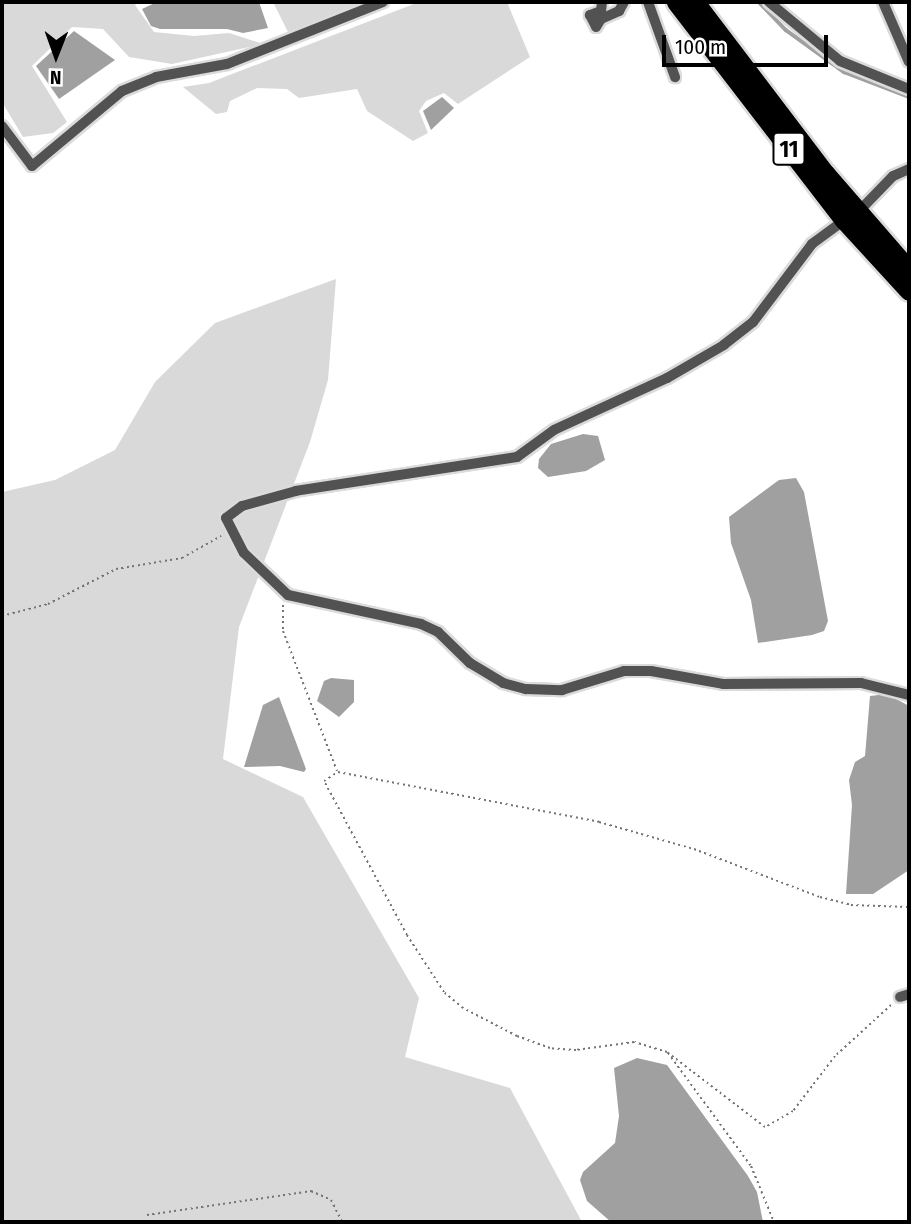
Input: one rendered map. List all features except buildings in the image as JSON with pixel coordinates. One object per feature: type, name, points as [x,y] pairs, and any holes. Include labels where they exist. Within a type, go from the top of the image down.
[{"type":"highway","name":"11","points":[[676,2],[909,291]]},
{"type":"highway","name":"11","points":[[695,2],[850,216],[909,270]]},
{"type":"street","points":[[2,126],[32,166],[122,91],[156,77],[227,64],[383,2]]},
{"type":"street","points":[[602,2],[601,11],[590,15],[596,27],[601,19],[619,12],[624,2]]},
{"type":"street","points":[[648,2],[675,77]]},
{"type":"street","points":[[769,2],[840,61],[909,89]]},
{"type":"street","points":[[883,2],[909,62]]},
{"type":"street","points":[[909,169],[893,176],[793,264],[753,322],[724,345],[667,378],[554,430],[517,457],[265,498],[226,518],[229,531],[244,553],[288,595],[421,624],[438,632],[470,663],[526,689],[562,690],[624,671],[652,671],[723,684],[861,682],[909,695]]},
{"type":"path","points":[[2,616],[48,604],[116,569],[182,558],[229,531]]},
{"type":"path","points":[[288,595],[281,610],[283,631],[338,772]]},
{"type":"path","points":[[904,996],[835,1056],[793,1111],[774,1125],[753,1121],[667,1052],[626,1042],[576,1050],[550,1048],[463,1008],[444,992],[407,934],[328,794],[324,781],[338,772],[599,822],[694,849],[820,897],[851,905],[909,907]]},
{"type":"path","points":[[667,1052],[751,1166],[774,1222]]},
{"type":"path","points":[[147,1215],[312,1191],[331,1200],[342,1222]]},
{"type":"shaded area","points":[[2,2],[139,2],[135,5],[154,32],[194,36],[229,33],[263,44],[172,64],[129,57],[103,29],[72,27],[32,66],[67,122],[53,133],[23,137],[2,102]]},
{"type":"shaded area","points":[[157,2],[259,2],[268,28],[243,33],[227,29],[160,29],[151,26],[142,9]]},
{"type":"shaded area","points":[[273,2],[371,2],[288,32]]},
{"type":"shaded area","points":[[419,2],[507,2],[530,57],[458,104],[444,93],[426,101],[419,111],[428,133],[413,141],[367,111],[357,89],[299,98],[287,89],[257,88],[230,101],[227,112],[216,114],[183,87],[209,83]]},
{"type":"shaded area","points":[[74,31],[115,60],[59,99],[36,66]]},
{"type":"shaded area","points":[[442,97],[454,108],[431,130],[423,111]]},
{"type":"shaded area","points":[[336,279],[328,380],[310,442],[239,627],[223,759],[303,797],[419,998],[405,1057],[510,1088],[582,1222],[2,1222],[2,492],[55,480],[115,450],[155,382],[215,323]]},
{"type":"shaded area","points":[[583,434],[598,436],[605,460],[586,471],[548,477],[538,468],[539,459],[551,444]]},
{"type":"shaded area","points":[[796,478],[804,492],[828,621],[824,631],[812,635],[758,643],[751,600],[731,543],[729,517],[779,480]]},
{"type":"shaded area","points":[[331,678],[354,680],[354,702],[339,717],[317,701],[324,681]]},
{"type":"shaded area","points":[[887,694],[909,706],[909,870],[873,894],[846,894],[852,805],[849,780],[855,762],[865,756],[870,696]]},
{"type":"shaded area","points":[[279,697],[306,769],[304,772],[280,766],[244,767],[263,705]]},
{"type":"shaded area","points":[[637,1058],[667,1065],[748,1176],[757,1192],[763,1222],[611,1222],[587,1201],[580,1180],[583,1172],[615,1143],[619,1116],[614,1068]]},
{"type":"waterway","points":[[759,2],[786,30],[844,72],[909,97]]}]
